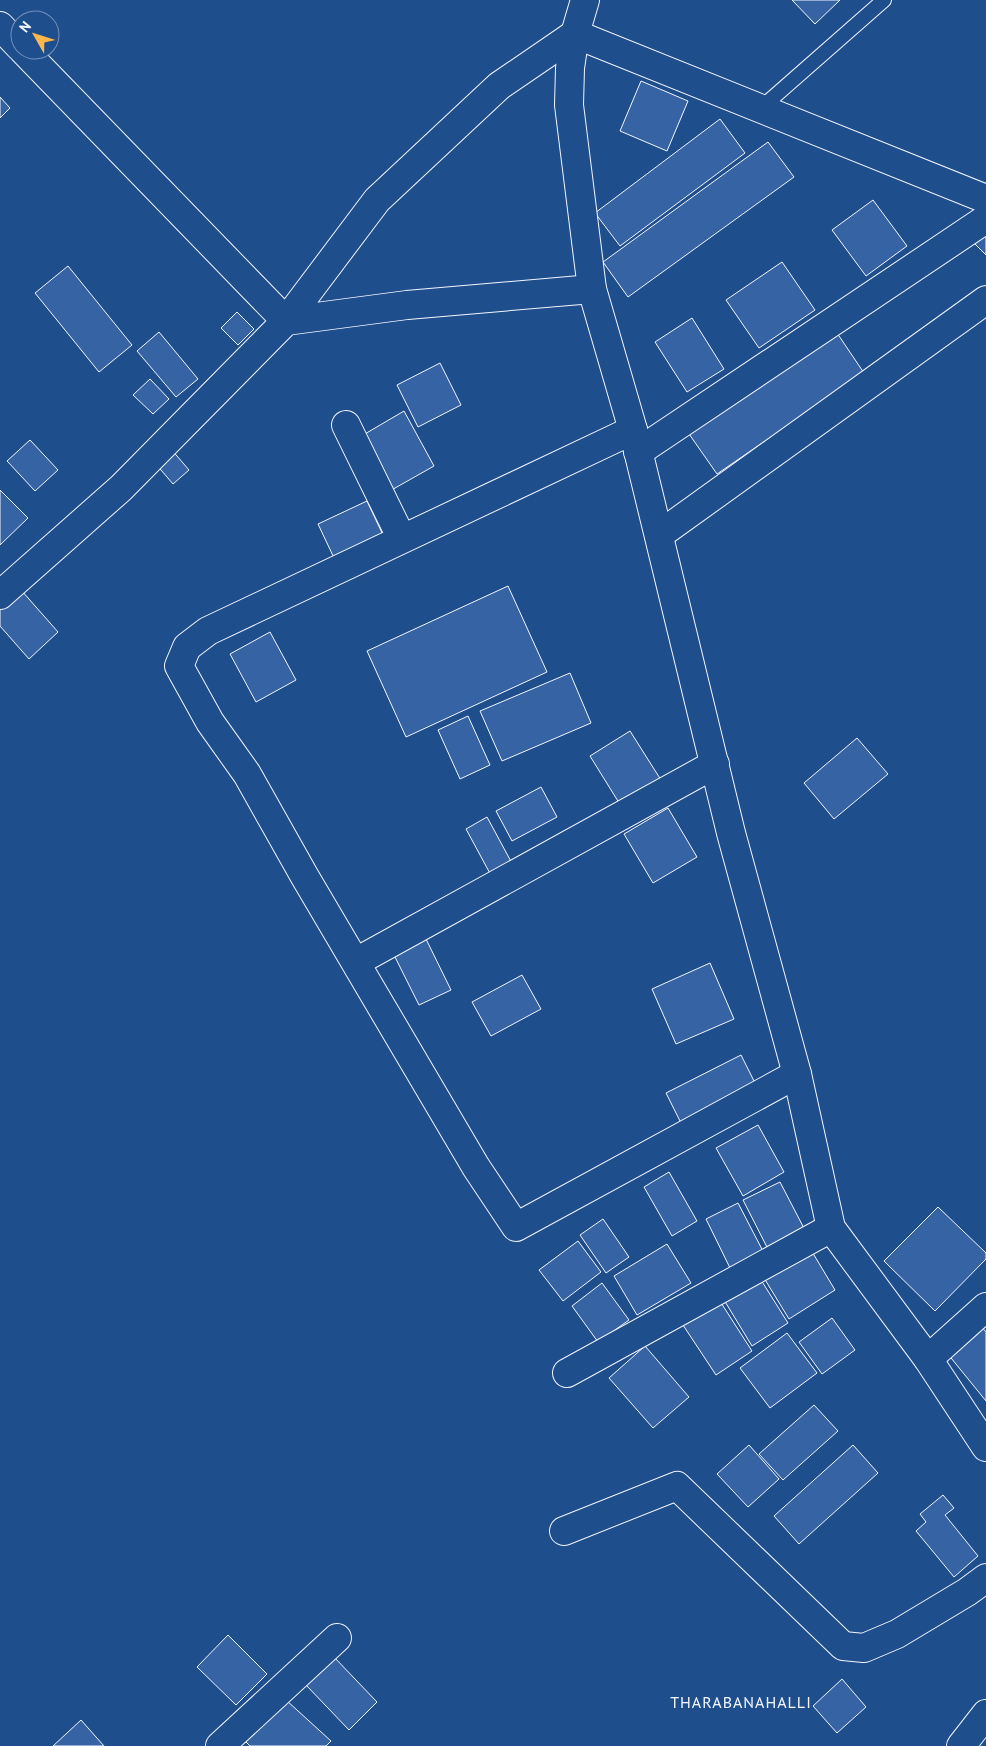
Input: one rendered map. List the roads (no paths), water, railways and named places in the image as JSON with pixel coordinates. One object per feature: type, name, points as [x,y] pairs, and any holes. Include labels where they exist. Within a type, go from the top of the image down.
[{"type":"street","points":[[585,0],[575,34],[570,68],[569,105],[592,289],[636,441],[731,833],[797,1074],[832,1228],[928,1359],[986,1447]]},
{"type":"street","points":[[0,26],[10,36]]},
{"type":"street","points":[[575,34],[986,200]]},
{"type":"street","points":[[0,595],[121,488],[286,321],[377,200],[499,86],[575,34]]},
{"type":"street","points":[[33,60],[286,321]]},
{"type":"street","points":[[797,1074],[516,1227],[476,1167],[305,877],[247,774],[210,722],[179,666],[188,647],[208,631],[402,539],[636,441],[986,219]]},
{"type":"street","points":[[286,321],[407,305],[592,289]]},
{"type":"street","points":[[659,535],[986,300]]},
{"type":"street","points":[[346,425],[402,539]]},
{"type":"street","points":[[356,962],[714,764]]},
{"type":"street","points":[[567,1373],[832,1228]]},
{"type":"street","points":[[928,1359],[986,1307]]},
{"type":"street","points":[[564,1531],[677,1486],[844,1646],[864,1648],[897,1634],[967,1592],[986,1578]]},
{"type":"street","points":[[220,1746],[337,1638]]},
{"type":"street","points":[[961,1746],[986,1714]]},
{"type":"lane","points":[[760,109],[884,0]]},
{"type":"district","name":"THARABANAHALLI","points":[[741,1702]]}]
